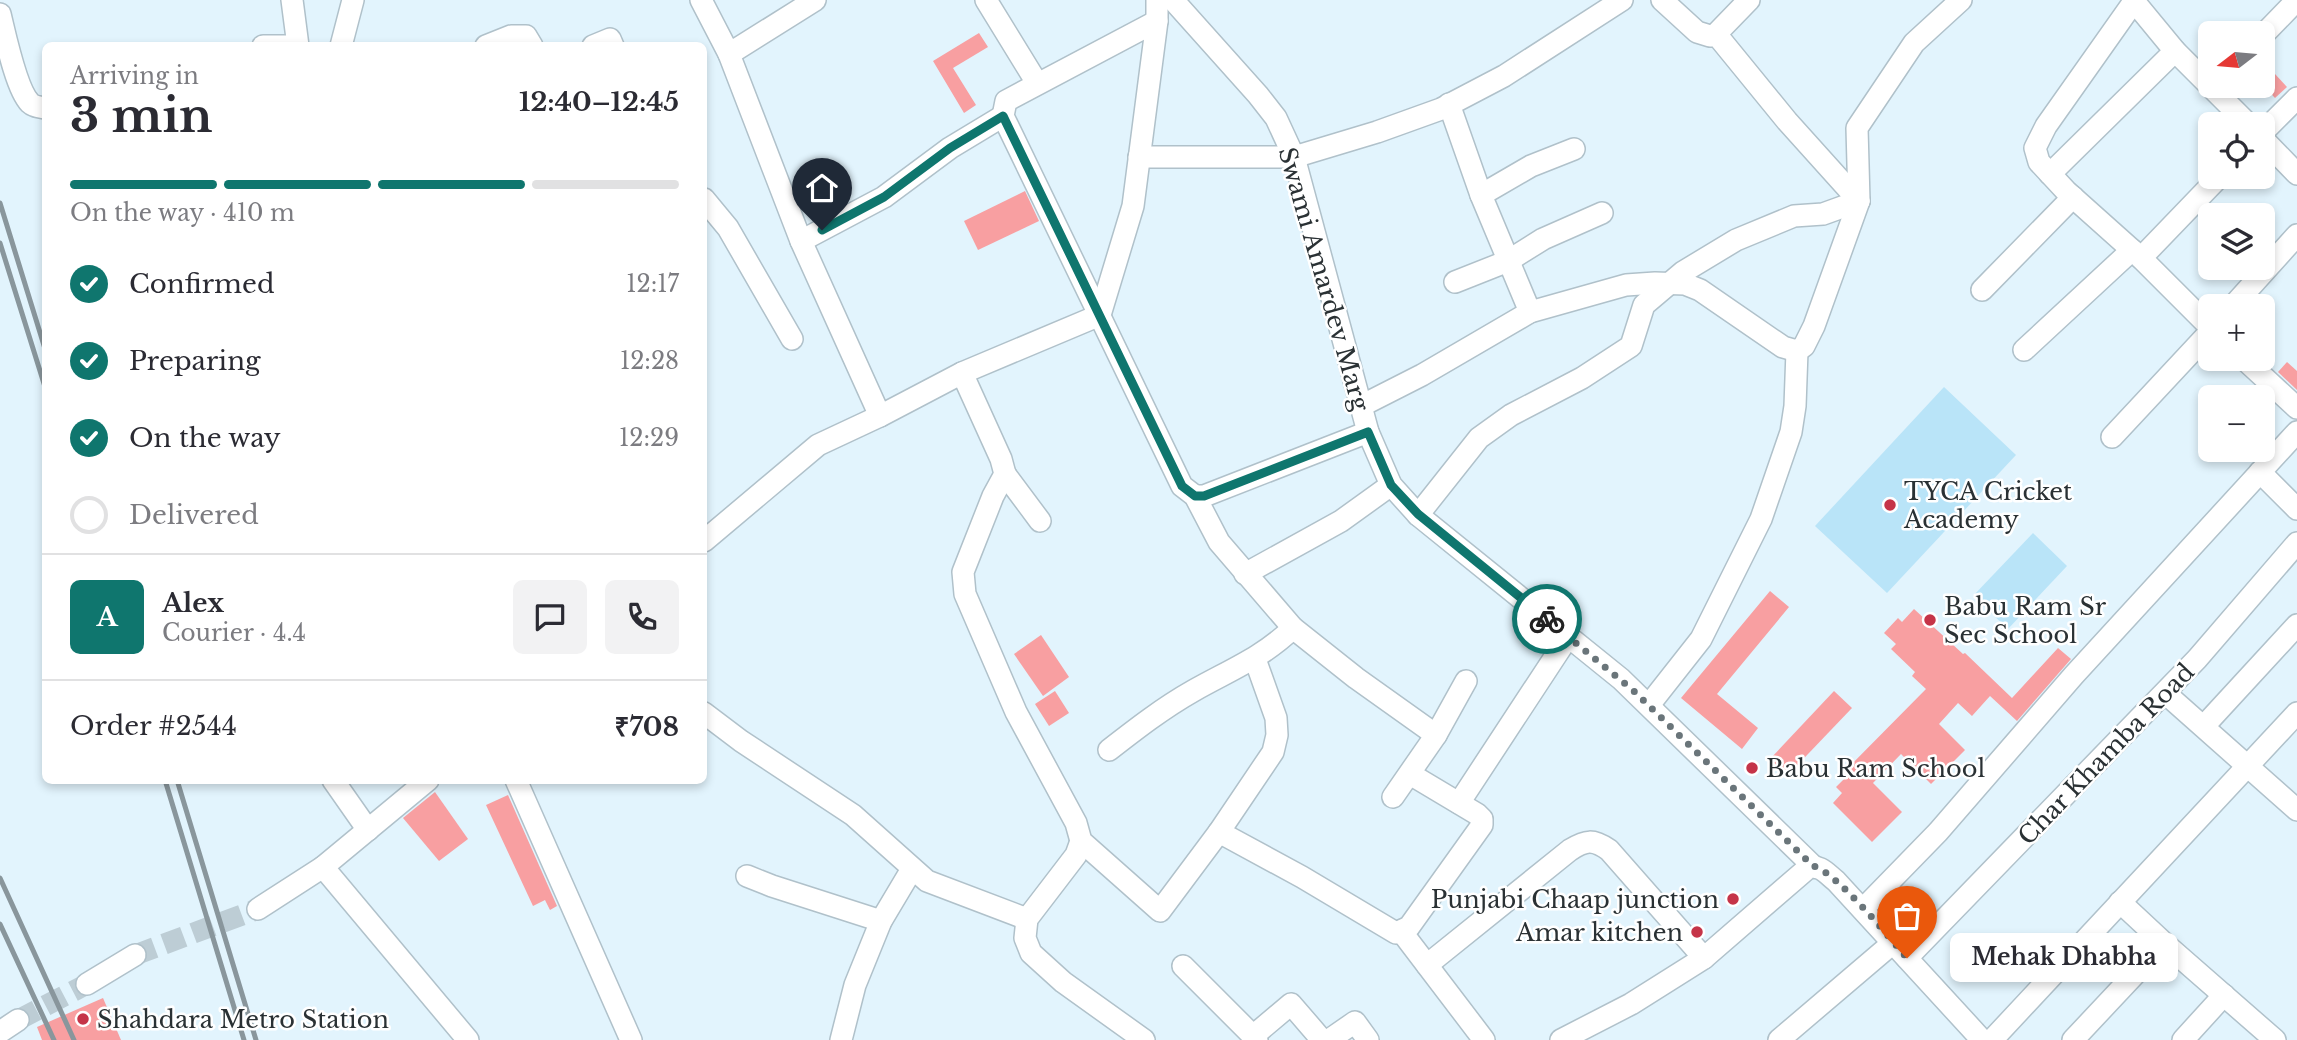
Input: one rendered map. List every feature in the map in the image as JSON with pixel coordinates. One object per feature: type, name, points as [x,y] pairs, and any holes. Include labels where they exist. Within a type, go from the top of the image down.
[{"type":"street","points":[[292,0],[297,42]]},
{"type":"street","points":[[342,42],[353,0]]},
{"type":"street","points":[[701,0],[729,54],[801,242],[880,416]]},
{"type":"street","points":[[729,54],[816,0]]},
{"type":"street","points":[[986,0],[1037,83]]},
{"type":"street","name":"Swami Amardev Marg","points":[[1173,0],[1276,118],[1294,157],[1368,432],[1391,485],[1418,514],[1621,679],[1649,705],[1810,867],[1821,869],[1863,909],[1977,1038]]},
{"type":"street","points":[[1139,157],[1294,157],[1377,132],[1449,104],[1504,76],[1622,0]]},
{"type":"street","points":[[1662,0],[1697,32],[1710,36],[1716,34],[1749,0]]},
{"type":"street","points":[[1649,705],[1701,639],[1761,519],[1791,432],[1797,352],[1804,346],[1814,326],[1859,201],[1857,128],[1914,43],[1961,0]]},
{"type":"street","points":[[2198,73],[2175,51],[2134,0],[2039,137],[2035,148],[2039,162],[2050,174],[2136,254],[2198,318]]},
{"type":"street","points":[[2275,23],[2297,0]]},
{"type":"street","points":[[1157,10],[1006,101],[1003,116],[1182,486],[1195,496],[1219,542],[1293,628],[1356,678],[1436,735]]},
{"type":"street","points":[[707,538],[818,446],[962,373],[1100,314],[1133,206],[1157,10]]},
{"type":"street","points":[[0,14],[25,95],[31,103],[42,108]]},
{"type":"street","points":[[1716,34],[1787,121],[1859,201]]},
{"type":"street","points":[[496,42],[511,36],[526,36],[530,42]]},
{"type":"street","points":[[2050,174],[2175,51]]},
{"type":"street","points":[[2223,98],[2237,112]]},
{"type":"street","points":[[2275,120],[2297,98]]},
{"type":"street","points":[[1449,104],[1481,195],[1530,312]]},
{"type":"street","points":[[801,242],[884,197],[950,148],[1003,116]]},
{"type":"street","points":[[1481,195],[1531,166],[1574,149]]},
{"type":"street","points":[[2275,151],[2297,174]]},
{"type":"street","points":[[2024,350],[2136,254],[2206,189]]},
{"type":"street","points":[[1982,290],[2073,197]]},
{"type":"street","points":[[1418,514],[1479,438],[1511,415],[1582,378],[1631,346],[1644,304],[1683,272],[1736,240],[1794,216],[1824,214],[1859,201]]},
{"type":"street","points":[[707,203],[728,228],[792,339]]},
{"type":"street","points":[[1455,282],[1507,261],[1543,239],[1602,213]]},
{"type":"street","points":[[2244,294],[2297,235]]},
{"type":"street","points":[[1361,406],[1422,375],[1530,312],[1626,285],[1685,284],[1700,290],[1783,346],[1797,352]]},
{"type":"street","points":[[2112,438],[2198,343]]},
{"type":"street","points":[[2257,371],[2297,408]]},
{"type":"street","points":[[962,373],[1001,459],[1005,474],[1040,521]]},
{"type":"street","points":[[1195,496],[1204,496],[1368,432]]},
{"type":"street","points":[[1863,909],[1938,832],[2074,675],[2297,432]]},
{"type":"street","points":[[2260,472],[2297,509]]},
{"type":"street","points":[[1005,474],[993,496],[963,572],[965,594],[1016,712],[1076,823],[1081,841],[1160,911],[1219,832],[1273,751],[1277,735],[1276,718],[1255,659]]},
{"type":"street","points":[[1245,574],[1341,521],[1391,485]]},
{"type":"street","name":"Char Khamba Road","points":[[1779,1040],[1900,950],[2165,692],[2297,544]]},
{"type":"street","points":[[2204,726],[2297,625]]},
{"type":"street","points":[[1109,750],[1146,721],[1191,692],[1255,659],[1293,628]]},
{"type":"street","points":[[1459,803],[1568,637]]},
{"type":"street","points":[[1393,796],[1436,735],[1466,681]]},
{"type":"street","points":[[2165,692],[2297,810]]},
{"type":"street","points":[[1977,1038],[2119,902],[2297,713]]},
{"type":"street","points":[[707,715],[741,741],[853,814],[927,881],[1027,919]]},
{"type":"street","points":[[1219,832],[1396,933],[1409,927],[1480,831],[1482,819],[1410,774]]},
{"type":"street","points":[[336,784],[368,830]]},
{"type":"street","points":[[258,909],[323,867],[423,784]]},
{"type":"street","points":[[518,784],[631,1040]]},
{"type":"street","points":[[1081,841],[1076,855],[1027,919],[1025,939],[1031,953],[1133,1037]]},
{"type":"street","points":[[1427,965],[1570,850],[1583,842],[1595,841],[1609,850],[1704,958]]},
{"type":"street","points":[[323,867],[468,1040]]},
{"type":"street","points":[[1561,1040],[1631,1004],[1704,958],[1810,867]]},
{"type":"street","points":[[841,1040],[855,985],[881,921],[912,869]]},
{"type":"street","points":[[747,876],[881,921]]},
{"type":"street","points":[[2119,902],[2275,1040]]},
{"type":"street","points":[[1401,931],[1484,1040]]},
{"type":"street","points":[[2073,1040],[2164,943]]},
{"type":"street","points":[[87,984],[135,955]]},
{"type":"street","points":[[1183,966],[1255,1038],[1291,1004],[1322,1040]]},
{"type":"street","points":[[2183,1040],[2224,995]]},
{"type":"street","points":[[1329,1040],[1355,1022],[1368,1040]]},
{"type":"shaded area","points":[[1944,387],[2016,455],[1887,593],[1815,526]]},
{"type":"shaded area","points":[[2033,533],[2067,566],[2008,629],[1973,596]]},
{"type":"building","points":[[979,33],[988,47],[953,68],[976,105],[964,113],[933,61]]},
{"type":"building","points":[[2275,74],[2287,87],[2275,98]]},
{"type":"building","points":[[1025,191],[1039,221],[978,250],[964,221]]},
{"type":"building","points":[[2287,362],[2297,371],[2297,390],[2278,372]]},
{"type":"building","points":[[1770,591],[1789,607],[1717,694],[1758,728],[1742,749],[1681,698]]},
{"type":"building","points":[[1914,609],[2012,698],[2058,648],[2071,659],[2017,721],[1990,696],[1972,716],[1958,703],[1939,724],[1965,750],[1931,784],[1901,754],[1873,783],[1902,812],[1872,842],[1833,803],[1842,793],[1836,787],[1845,778],[1841,775],[1926,689],[1912,676],[1915,672],[1891,649],[1896,644],[1884,633],[1898,618],[1902,622]]},
{"type":"building","points":[[1041,635],[1069,677],[1043,696],[1014,654]]},
{"type":"building","points":[[1055,691],[1069,713],[1049,726],[1035,704]]},
{"type":"building","points":[[1834,691],[1852,708],[1787,776],[1770,759]]},
{"type":"building","points":[[435,792],[468,839],[439,861],[403,818]]},
{"type":"building","points":[[508,795],[557,906],[550,910],[545,900],[533,906],[486,805]]},
{"type":"building","name":"Shahdara Metro Station","points":[[103,998],[121,1040],[42,1040],[37,1027]]},
{"type":"tunnel","points":[[135,955],[258,909]]},
{"type":"tunnel","points":[[18,1020],[87,984]]},
{"type":"railway","points":[[0,203],[42,339]]},
{"type":"railway","points":[[0,243],[42,377]]},
{"type":"railway","points":[[166,784],[244,1040]]},
{"type":"railway","points":[[178,784],[256,1040]]},
{"type":"railway","points":[[0,878],[74,1040]]},
{"type":"railway","points":[[0,924],[54,1040]]},
{"type":"way so far","points":[[1547,619],[1621,679],[1813,866],[1836,881],[1907,958]]},
{"type":"place","name":"TYCA Cricket Academy","points":[[1890,505]]},
{"type":"place","name":"Babu Ram Sr Sec School","points":[[1930,620]]},
{"type":"place","name":"Babu Ram School","points":[[1752,768]]},
{"type":"place","name":"Punjabi Chaap junction","points":[[1733,899]]},
{"type":"place","name":"Amar kitchen","points":[[1697,932]]},
{"type":"place","name":"Mehak Dhabha","points":[[1907,958]]},
{"type":"place","name":"Shahdara Metro Station","points":[[83,1019]]},
{"type":"route","points":[[822,230],[884,197],[950,148],[1003,116],[1182,486],[1188,492],[1195,496],[1204,496],[1368,432],[1391,485],[1418,514],[1547,619]]}]
